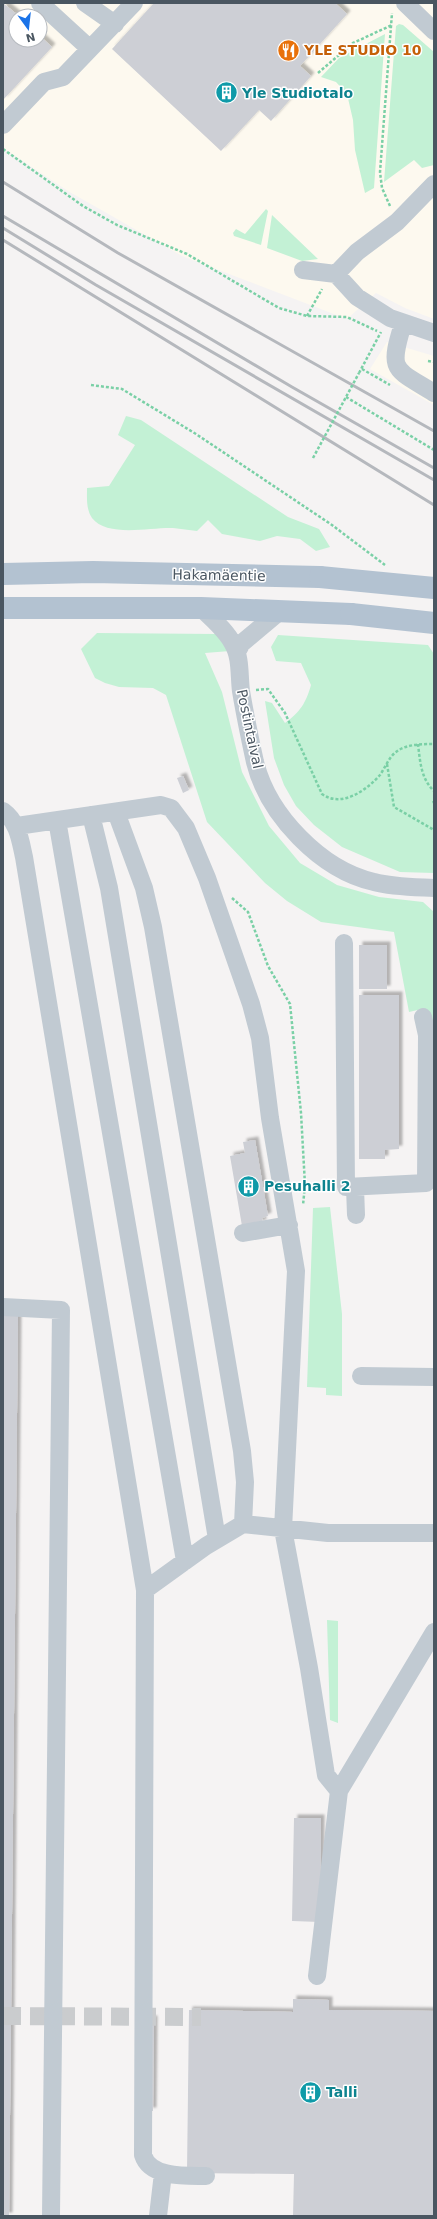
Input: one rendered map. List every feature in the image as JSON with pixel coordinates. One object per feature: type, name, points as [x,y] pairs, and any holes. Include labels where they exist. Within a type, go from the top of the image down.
[{"type":"main road","name":"Hakamäentie","points":[[3,574],[93,572],[320,577],[434,588]]},
{"type":"main road","points":[[3,608],[201,608],[351,614],[434,623]]},
{"type":"street","points":[[40,3],[89,48]]},
{"type":"street","points":[[85,3],[115,24]]},
{"type":"street","points":[[3,125],[44,82],[63,77],[89,48],[101,39],[134,3]]},
{"type":"street","points":[[399,7],[434,31]]},
{"type":"street","points":[[336,274],[357,252],[397,222],[434,184]]},
{"type":"street","points":[[303,270],[336,274],[357,297],[403,324],[434,334]]},
{"type":"street","points":[[403,324],[394,356],[395,365],[407,376],[434,393]]},
{"type":"street","points":[[201,608],[227,635],[237,652]]},
{"type":"street","points":[[237,652],[242,643],[280,611]]},
{"type":"street","name":"Postintaival","points":[[237,652],[242,692],[256,764],[270,798],[293,831],[317,855],[347,872],[373,882],[434,888]]},
{"type":"street","points":[[17,826],[161,805],[171,808],[186,828],[207,878],[251,1004],[260,1038],[270,1118],[296,1272],[283,1530],[309,1668],[326,1775],[339,1791]]},
{"type":"street","points":[[3,811],[17,826],[24,857],[145,1590],[143,2155],[149,2166],[163,2173],[206,2176]]},
{"type":"street","points":[[116,812],[144,888],[154,934],[242,1451],[245,1482],[243,1524]]},
{"type":"street","points":[[91,815],[109,888],[217,1539]]},
{"type":"street","points":[[57,820],[185,1561]]},
{"type":"street","points":[[344,943],[346,1187],[426,1183],[427,1035],[423,1017]]},
{"type":"street","points":[[355,1187],[356,1215]]},
{"type":"street","points":[[243,1233],[289,1225]]},
{"type":"street","points":[[3,1307],[61,1310],[51,2216]]},
{"type":"street","points":[[361,1376],[434,1377]]},
{"type":"street","points":[[145,1590],[217,1539],[243,1524],[283,1530],[342,1534],[434,1533]]},
{"type":"street","points":[[318,1976],[339,1791],[434,1632]]},
{"type":"street","points":[[158,2216],[163,2173]]},
{"type":"path","points":[[397,222],[382,188],[380,172],[392,25],[399,7]]},
{"type":"path","points":[[318,73],[353,43],[392,25]]},
{"type":"path","points":[[3,149],[83,206],[117,225],[187,254],[279,308],[308,316],[347,317],[381,333],[313,458]]},
{"type":"path","points":[[308,316],[324,285],[336,274]]},
{"type":"path","points":[[428,360],[434,362]]},
{"type":"path","points":[[91,385],[122,389],[189,430],[332,525],[379,558],[388,568]]},
{"type":"path","points":[[346,397],[434,450]]},
{"type":"path","points":[[242,692],[268,689],[286,713],[322,794],[330,799],[342,800],[360,792],[379,776],[396,752],[418,744],[434,744]]},
{"type":"path","points":[[418,744],[420,766],[429,786],[434,791]]},
{"type":"path","points":[[387,764],[394,807],[429,829],[434,830]]},
{"type":"path","points":[[207,878],[248,912],[268,966],[290,1004],[301,1113],[304,1185],[303,1207]]},
{"type":"shaded area","points":[[3,3],[434,3],[434,319],[405,308],[376,293],[347,319],[182,256],[68,191],[3,148]]},
{"type":"shaded area","points":[[387,342],[434,356],[434,405],[370,369]]},
{"type":"green space","points":[[399,24],[403,25],[434,52],[434,165],[422,168],[414,160],[384,182],[396,26]]},
{"type":"green space","points":[[385,34],[374,188],[365,193],[355,150],[353,120],[347,94],[336,82],[321,77],[339,58]]},
{"type":"green space","points":[[266,209],[268,211],[261,245],[234,236],[233,233],[236,229],[245,234]]},
{"type":"green space","points":[[272,215],[318,259],[302,261],[267,248]]},
{"type":"green space","points":[[126,416],[141,420],[288,517],[319,529],[330,547],[316,551],[300,539],[277,536],[260,541],[222,534],[208,520],[197,531],[173,528],[118,530],[99,524],[92,518],[89,511],[87,503],[87,488],[109,486],[135,445],[118,435]]},
{"type":"green space","points":[[97,633],[217,634],[230,651],[205,653],[222,692],[242,772],[269,826],[300,863],[337,885],[379,897],[423,902],[434,912],[434,1024],[422,1009],[409,1012],[394,932],[321,922],[287,901],[265,883],[207,822],[166,695],[153,688],[119,687],[95,678],[81,649]]},
{"type":"green space","points":[[278,635],[428,645],[434,654],[434,873],[400,872],[342,847],[314,825],[296,806],[284,785],[274,758],[265,701],[272,703],[285,723],[302,707],[311,685],[301,663],[276,661],[271,647]]},
{"type":"green space","points":[[330,1207],[342,1314],[342,1396],[326,1395],[326,1388],[307,1387],[313,1208]]},
{"type":"green space","points":[[327,1620],[338,1621],[338,1723],[330,1720]]},
{"type":"building","points":[[3,3],[9,8],[8,48],[48,48],[48,43],[52,47],[3,100]]},
{"type":"building","name":"Yle Studiotalo","points":[[154,3],[335,3],[347,14],[300,66],[311,76],[271,121],[259,110],[221,151],[112,49]]},
{"type":"building","points":[[183,776],[189,790],[183,793],[177,778]]},
{"type":"building","points":[[359,945],[387,945],[387,989],[359,989]]},
{"type":"building","points":[[359,995],[399,995],[399,1149],[385,1150],[385,1159],[359,1159]]},
{"type":"building","name":"Pesuhalli 2","points":[[255,1140],[268,1216],[262,1218],[263,1223],[242,1226],[230,1156],[245,1153],[243,1142]]},
{"type":"building","points":[[3,1314],[18,1314],[9,2216],[3,2216]]},
{"type":"building","points":[[294,1818],[321,1818],[320,1922],[292,1921]]},
{"type":"building","name":"Talli","points":[[293,1999],[329,2000],[329,2010],[434,2011],[434,2216],[293,2216],[294,2174],[187,2173],[189,2010],[293,2012]]},
{"type":"building","points":[[147,2019],[154,2019],[153,2111],[146,2111]]},
{"type":"tunnel","points":[[3,2016],[201,2017]]},
{"type":"railway","points":[[3,182],[118,253],[434,431]]},
{"type":"railway","points":[[3,216],[292,387],[434,468]]},
{"type":"railway","points":[[3,228],[96,285],[434,480]]},
{"type":"railway","points":[[3,240],[434,505]]},
{"type":"place","name":"YLE STUDIO 10","points":[[288,50]]},
{"type":"place","name":"Yle Studiotalo","points":[[227,93]]},
{"type":"place","name":"Pesuhalli 2","points":[[249,1186]]},
{"type":"place","name":"Talli","points":[[311,2092]]}]
